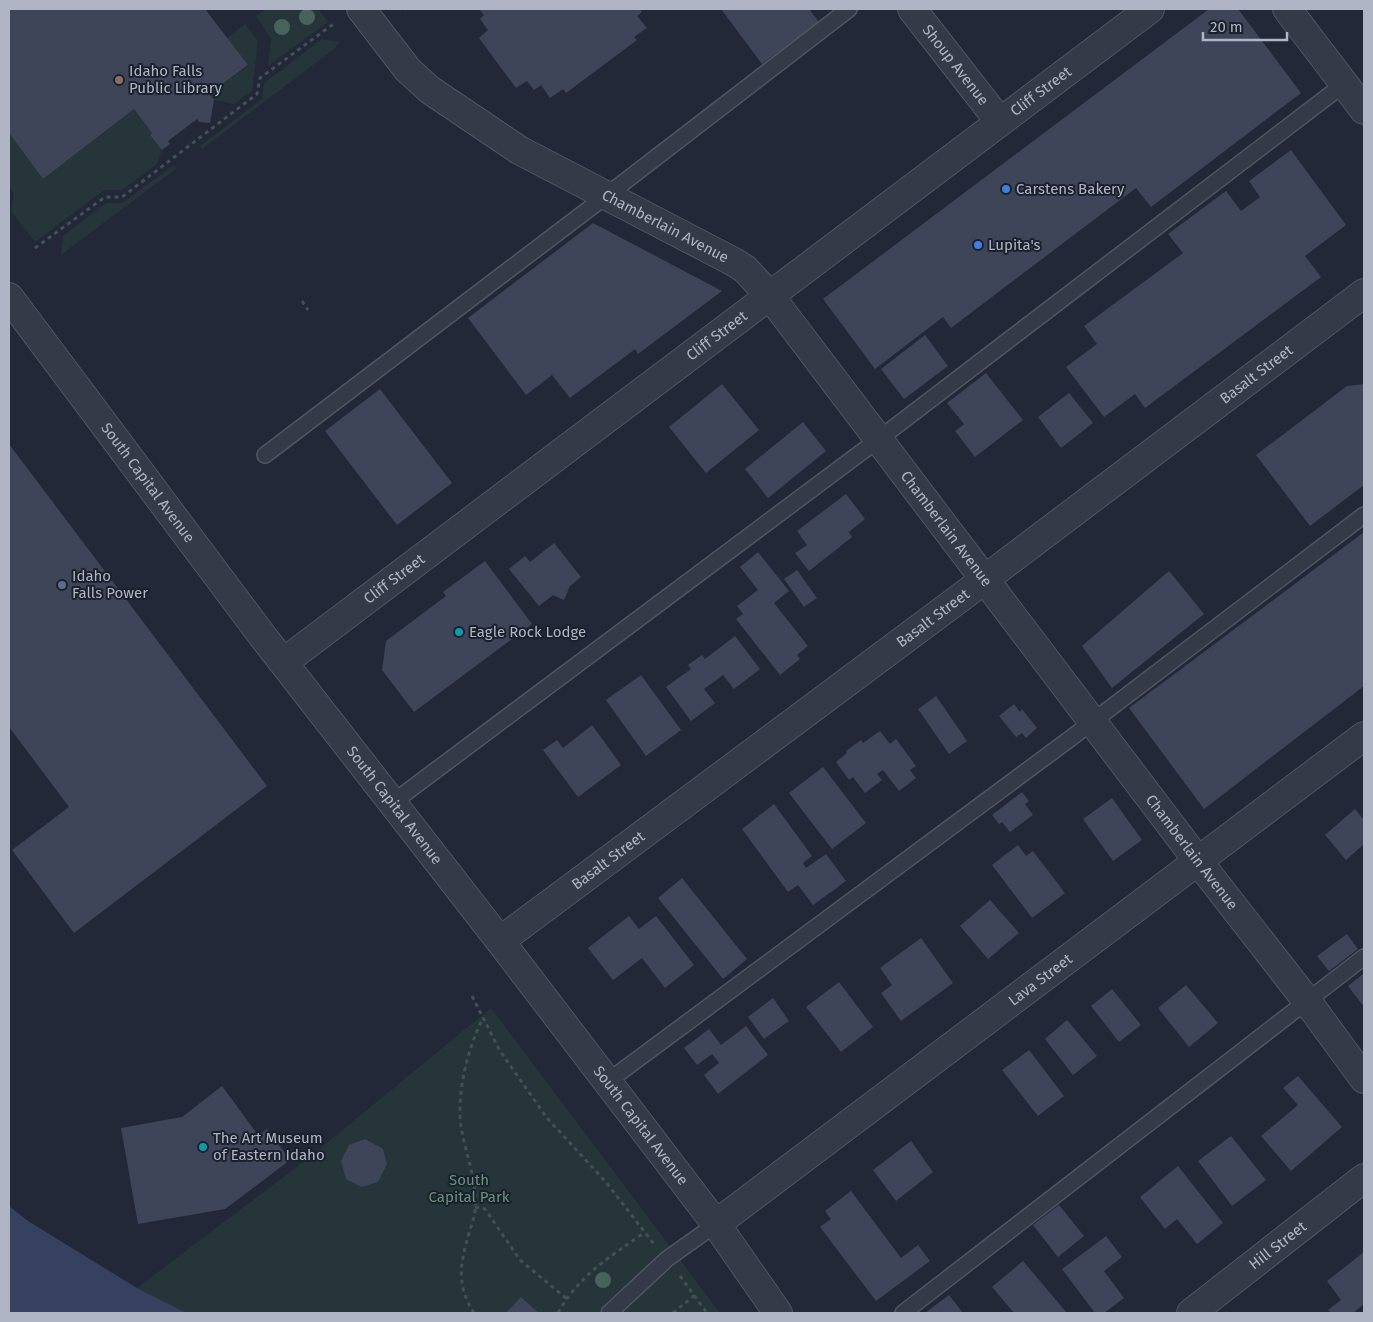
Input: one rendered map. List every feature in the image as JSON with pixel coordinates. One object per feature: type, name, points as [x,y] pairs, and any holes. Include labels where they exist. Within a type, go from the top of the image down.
[{"type":"street","name":"Chamberlain Avenue","points":[[362,9],[408,70],[430,90],[520,150],[745,269],[770,296],[1092,722],[1307,1001],[1364,1079]]},
{"type":"street","name":"Shoup Avenue","points":[[912,9],[1000,122]]},
{"type":"street","name":"Cliff Street","points":[[284,662],[1150,9]]},
{"type":"street","points":[[1287,9],[1364,110]]},
{"type":"street","name":"Basalt Street","points":[[500,942],[1364,293]]},
{"type":"street","name":"South Capital Avenue","points":[[9,297],[237,602],[716,1224],[778,1313]]},
{"type":"street","name":"Lava Street","points":[[716,1224],[1364,736]]},
{"type":"street","name":"Hill Street","points":[[1191,1313],[1364,1178]]},
{"type":"lane","points":[[265,455],[849,9]]},
{"type":"lane","points":[[392,803],[879,439],[1344,84]]},
{"type":"lane","points":[[607,1082],[1092,722],[1364,515]]},
{"type":"lane","points":[[903,1313],[1364,957]]},
{"type":"lane","points":[[609,1313],[666,1259],[716,1224]]},
{"type":"path","points":[[35,248],[105,197],[122,197],[257,94],[260,78],[336,22]]},
{"type":"path","points":[[302,301],[308,310]]},
{"type":"path","points":[[472,996],[500,1051],[547,1118],[605,1181],[707,1313]]},
{"type":"path","points":[[474,1313],[461,1286],[461,1260],[475,1207],[474,1187],[462,1129],[461,1095],[467,1060],[483,1017]]},
{"type":"path","points":[[475,1207],[485,1209],[520,1260],[567,1299]]},
{"type":"path","points":[[558,1313],[575,1288],[591,1271],[645,1232]]},
{"type":"path","points":[[673,1313],[695,1296]]},
{"type":"green space","points":[[265,9],[318,9],[328,22],[268,66],[271,39],[256,16]]},
{"type":"green space","points":[[245,24],[258,41],[252,91],[234,104],[214,100],[209,94],[248,66],[227,38]]},
{"type":"green space","points":[[322,39],[340,42],[334,49],[202,149],[200,146],[262,99],[264,83]]},
{"type":"green space","points":[[134,109],[162,150],[157,164],[122,190],[104,190],[35,242],[11,211],[14,194],[9,186],[9,133],[43,179]]},
{"type":"green space","points":[[174,165],[177,168],[61,255],[63,236],[106,203],[122,203]]},
{"type":"green space","name":"South Capital Park","points":[[491,1008],[720,1313],[187,1313],[137,1288],[306,1160]]},
{"type":"water","points":[[9,1206],[28,1221],[137,1288],[187,1313],[9,1313]]},
{"type":"building","name":"Idaho Falls Public Library","points":[[9,9],[205,9],[248,65],[209,94],[214,100],[210,123],[199,122],[197,119],[168,141],[170,144],[162,150],[134,109],[43,179],[9,133]]},
{"type":"building","points":[[479,9],[640,9],[642,12],[637,16],[647,28],[634,37],[637,40],[566,93],[563,89],[550,98],[541,85],[534,90],[527,81],[516,88],[479,38],[488,30],[480,19],[484,15]]},
{"type":"building","points":[[721,9],[809,9],[819,22],[762,64]]},
{"type":"building","points":[[1209,9],[1238,9],[1301,93],[1151,207],[1136,188],[951,328],[943,317],[875,369],[823,299]]},
{"type":"building","points":[[1291,150],[1346,225],[1305,256],[1321,277],[1145,408],[1135,394],[1104,417],[1066,367],[1097,344],[1084,326],[1183,253],[1168,234],[1226,191],[1241,211],[1260,197],[1249,181]]},
{"type":"building","points":[[593,223],[722,291],[638,354],[635,349],[570,398],[552,375],[526,395],[468,318]]},
{"type":"building","points":[[925,335],[948,366],[904,399],[881,369]]},
{"type":"building","points":[[986,373],[1023,420],[975,457],[955,431],[964,424],[947,403]]},
{"type":"building","points":[[722,384],[759,430],[706,473],[669,427]]},
{"type":"building","points":[[1364,384],[1364,485],[1310,526],[1256,455],[1347,386]]},
{"type":"building","points":[[380,389],[452,483],[397,525],[325,431]]},
{"type":"building","points":[[1069,393],[1093,423],[1061,448],[1038,417]]},
{"type":"building","points":[[803,422],[826,451],[768,498],[745,469]]},
{"type":"building","name":"Idaho Falls Power","points":[[9,444],[267,786],[74,933],[12,850],[69,807],[9,727]]},
{"type":"building","points":[[846,494],[865,519],[849,532],[852,537],[809,571],[795,553],[807,545],[797,531]]},
{"type":"building","points":[[1364,532],[1364,686],[1204,809],[1129,708]]},
{"type":"building","points":[[554,543],[581,577],[570,586],[564,600],[553,595],[539,606],[509,569],[525,556],[530,562]]},
{"type":"building","points":[[758,552],[789,591],[774,603],[808,646],[797,655],[800,659],[780,675],[736,619],[743,614],[737,606],[758,590],[740,567]]},
{"type":"building","name":"Eagle Rock Lodge","points":[[485,561],[532,624],[414,712],[382,670],[386,641],[446,596],[443,592]]},
{"type":"building","points":[[797,570],[817,598],[804,607],[784,579]]},
{"type":"building","points":[[1169,571],[1204,614],[1112,688],[1082,646]]},
{"type":"building","points":[[735,636],[760,669],[734,689],[723,675],[704,689],[715,703],[691,721],[666,687],[691,669],[688,665],[702,655],[705,659]]},
{"type":"building","points":[[641,675],[681,730],[646,756],[606,700]]},
{"type":"building","points":[[936,696],[967,741],[949,754],[918,709]]},
{"type":"building","points":[[1014,704],[1020,712],[1022,709],[1037,728],[1026,738],[1022,733],[1016,737],[999,716]]},
{"type":"building","points":[[592,725],[621,765],[578,797],[543,750],[557,740],[563,748]]},
{"type":"building","points":[[880,731],[890,744],[896,739],[916,766],[910,770],[916,778],[899,791],[883,770],[877,774],[882,780],[865,793],[853,777],[849,780],[836,762],[847,753],[846,751],[861,740],[863,743]]},
{"type":"building","points":[[823,767],[866,823],[832,849],[789,793]]},
{"type":"building","points":[[1022,792],[1029,801],[1025,804],[1033,815],[1010,832],[1002,822],[999,824],[992,815]]},
{"type":"building","points":[[1112,798],[1142,840],[1113,861],[1083,819]]},
{"type":"building","points":[[774,804],[812,856],[803,863],[806,868],[826,854],[846,881],[813,905],[798,885],[788,892],[742,829]]},
{"type":"building","points":[[1355,809],[1364,820],[1364,844],[1346,860],[1325,835]]},
{"type":"building","points":[[1018,845],[1026,856],[1033,851],[1065,893],[1032,918],[992,865]]},
{"type":"building","points":[[682,878],[747,959],[723,979],[658,898]]},
{"type":"building","points":[[990,900],[1019,933],[988,959],[960,926]]},
{"type":"building","points":[[629,916],[639,929],[656,916],[694,965],[665,988],[642,958],[613,980],[588,948]]},
{"type":"building","points":[[1347,934],[1358,949],[1329,971],[1317,956]]},
{"type":"building","points":[[921,938],[953,983],[901,1021],[881,993],[892,985],[880,968]]},
{"type":"building","points":[[1364,973],[1364,1007],[1348,986]]},
{"type":"building","points":[[839,982],[873,1027],[841,1052],[806,1007]]},
{"type":"building","points":[[1186,985],[1218,1023],[1189,1047],[1158,1008]]},
{"type":"building","points":[[1112,989],[1141,1025],[1119,1042],[1091,1006]]},
{"type":"building","points":[[773,998],[789,1021],[764,1039],[748,1017]]},
{"type":"building","points":[[1067,1020],[1097,1056],[1073,1075],[1045,1039]]},
{"type":"building","points":[[746,1026],[768,1055],[718,1094],[704,1075],[719,1063],[712,1054],[697,1065],[684,1048],[709,1029],[721,1045]]},
{"type":"building","points":[[1029,1050],[1064,1096],[1038,1116],[1002,1070]]},
{"type":"building","points":[[1298,1076],[1342,1127],[1291,1171],[1261,1136],[1298,1105],[1283,1088]]},
{"type":"building","name":"The Art Museum of Eastern Idaho","points":[[222,1086],[258,1135],[267,1129],[290,1160],[225,1209],[138,1224],[121,1128],[182,1117]]},
{"type":"building","points":[[1231,1136],[1266,1180],[1232,1206],[1198,1161]]},
{"type":"building","points":[[365,1139],[383,1149],[387,1164],[378,1182],[362,1187],[346,1179],[341,1161],[349,1145]]},
{"type":"building","points":[[911,1141],[933,1172],[896,1201],[873,1170]]},
{"type":"building","points":[[1178,1166],[1223,1223],[1197,1244],[1177,1219],[1165,1229],[1140,1197]]},
{"type":"building","points":[[851,1191],[901,1258],[918,1245],[930,1261],[876,1301],[820,1227],[831,1219],[825,1211]]},
{"type":"building","points":[[1059,1205],[1084,1236],[1058,1257],[1033,1225]]},
{"type":"building","points":[[1106,1236],[1122,1257],[1104,1271],[1124,1298],[1104,1313],[1095,1313],[1062,1269]]},
{"type":"building","points":[[1364,1252],[1364,1304],[1353,1313],[1331,1313],[1328,1310],[1341,1300],[1327,1281]]},
{"type":"building","points":[[1023,1261],[1067,1313],[1014,1313],[992,1287]]},
{"type":"building","points":[[949,1295],[963,1313],[925,1313]]},
{"type":"building","points":[[521,1297],[539,1313],[506,1313]]},
{"type":"place","name":"Idaho Falls Public Library","points":[[119,80]]},
{"type":"place","name":"Carstens Bakery","points":[[1006,189]]},
{"type":"place","name":"Lupita's","points":[[978,245]]},
{"type":"place","name":"Idaho Falls Power","points":[[62,585]]},
{"type":"place","name":"Eagle Rock Lodge","points":[[459,632]]},
{"type":"place","name":"The Art Museum of Eastern Idaho","points":[[203,1147]]}]
